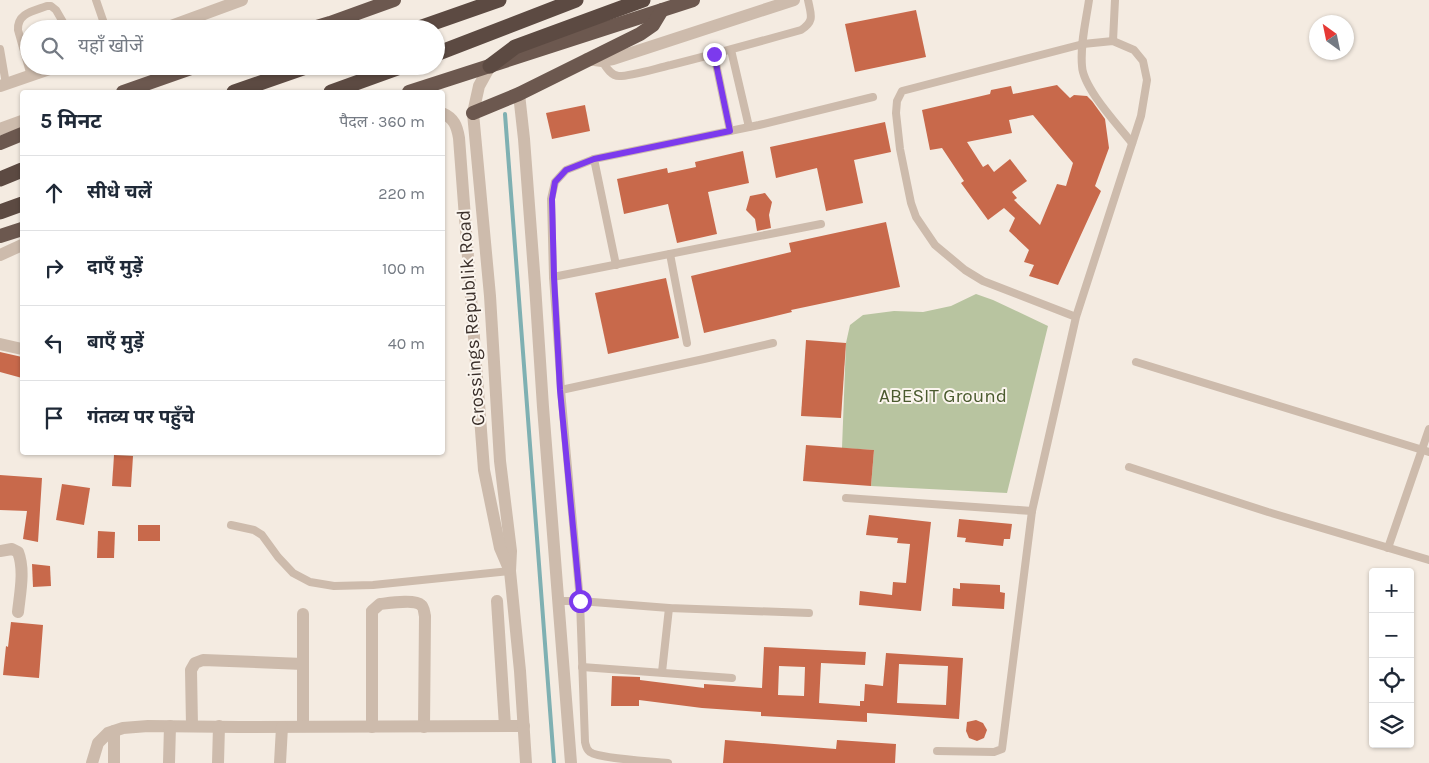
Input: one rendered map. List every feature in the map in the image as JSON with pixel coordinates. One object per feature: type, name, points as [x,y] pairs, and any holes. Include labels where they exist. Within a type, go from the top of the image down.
[{"type":"highway","points":[[336,20],[394,0]]},
{"type":"highway","points":[[442,20],[499,0]]},
{"type":"highway","points":[[445,51],[576,0]]},
{"type":"highway","points":[[490,66],[515,47],[643,0]]},
{"type":"highway","points":[[415,90],[693,0]]},
{"type":"highway","points":[[473,113],[519,94],[640,34],[653,25],[662,10]]},
{"type":"highway","points":[[130,90],[172,75]]},
{"type":"highway","points":[[240,90],[283,75]]},
{"type":"highway","points":[[337,90],[379,75]]},
{"type":"highway","points":[[0,143],[20,135]]},
{"type":"highway","points":[[0,178],[20,171]]},
{"type":"highway","points":[[0,212],[20,205]]},
{"type":"highway","points":[[0,236],[20,229]]},
{"type":"street","points":[[188,20],[242,0]]},
{"type":"street","points":[[587,59],[602,61],[637,52],[794,0]]},
{"type":"street","name":"Crossings Republik Road","points":[[490,66],[479,86],[473,113],[490,296],[500,461],[511,551],[510,571],[520,671],[526,763]]},
{"type":"street","points":[[3,85],[31,76]]},
{"type":"street","points":[[519,94],[571,763]]},
{"type":"street","name":"Crossings Republik Road","points":[[445,114],[455,122],[459,138],[484,470],[500,548],[510,571]]},
{"type":"street","points":[[0,129],[20,122]]},
{"type":"street","points":[[0,255],[20,246]]},
{"type":"street","points":[[0,344],[20,349]]},
{"type":"street","points":[[0,551],[12,550],[18,552],[21,559],[22,570],[18,612]]},
{"type":"street","points":[[497,601],[504,726]]},
{"type":"street","points":[[372,727],[372,611],[380,604],[415,602],[421,605],[425,616],[424,727]]},
{"type":"street","points":[[302,726],[303,614]]},
{"type":"street","points":[[192,726],[191,670],[195,663],[203,660],[303,664]]},
{"type":"street","points":[[92,763],[98,743],[108,733],[122,728],[148,726],[524,726]]},
{"type":"street","points":[[169,763],[170,726]]},
{"type":"street","points":[[218,763],[219,726]]},
{"type":"street","points":[[280,763],[282,727]]},
{"type":"street","points":[[114,731],[114,763]]},
{"type":"lane","points":[[96,0],[103,20]]},
{"type":"lane","points":[[602,61],[609,71],[618,76],[731,50],[801,30],[809,24],[811,16],[808,0]]},
{"type":"lane","points":[[1089,0],[1083,44],[1082,67],[1085,80],[1132,143]]},
{"type":"lane","points":[[1113,41],[1115,0]]},
{"type":"lane","points":[[20,37],[18,23],[22,15],[51,6],[56,10],[62,20]]},
{"type":"lane","points":[[937,751],[994,752],[1002,749],[1032,510],[1076,318],[1141,116],[1147,80],[1143,61],[1134,50],[1113,41],[1083,44],[902,91],[897,101],[896,113],[900,149],[911,202],[916,218],[935,245],[965,270],[983,281],[1076,318]]},
{"type":"lane","points":[[0,49],[3,85]]},
{"type":"lane","points":[[731,50],[749,127]]},
{"type":"lane","points":[[714,54],[730,131]]},
{"type":"lane","points":[[668,763],[603,757],[591,753],[586,748],[584,742],[580,601],[560,390],[554,277],[552,199],[555,182],[566,170],[594,159],[749,127],[873,96]]},
{"type":"lane","points":[[594,159],[616,265]]},
{"type":"lane","points":[[554,277],[821,224]]},
{"type":"lane","points":[[670,254],[687,343]]},
{"type":"lane","points":[[560,390],[704,360],[773,343]]},
{"type":"lane","points":[[1136,362],[1425,451]]},
{"type":"lane","points":[[1388,548],[1425,451],[1429,429]]},
{"type":"lane","points":[[1129,467],[1268,512],[1429,560]]},
{"type":"lane","points":[[846,498],[1032,510]]},
{"type":"lane","points":[[231,525],[254,530],[262,534],[278,557],[294,574],[310,582],[334,586],[373,585],[510,571]]},
{"type":"lane","points":[[558,601],[669,608],[809,613]]},
{"type":"lane","points":[[662,672],[669,608]]},
{"type":"lane","points":[[582,667],[732,678]]},
{"type":"green space","name":"ABESIT Ground","points":[[976,294],[1048,326],[1007,493],[871,486],[874,450],[842,448],[846,343],[850,325],[863,315],[894,311],[923,312],[951,306]]},
{"type":"building","points":[[916,10],[926,57],[855,72],[845,24]]},
{"type":"building","points":[[1057,85],[1070,98],[1074,95],[1087,96],[1105,119],[1109,148],[1095,186],[1101,191],[1058,285],[1029,276],[1034,265],[1024,262],[1029,250],[1009,231],[1015,218],[1004,208],[988,220],[961,183],[964,181],[942,148],[930,150],[922,110],[990,94],[991,90],[1011,86],[1013,94]],"holes":[[[1033,115],[1073,163],[1066,186],[1057,184],[1040,225],[1014,200],[1017,198],[1012,192],[1027,181],[1010,159],[994,172],[988,164],[983,167],[967,142],[1012,133],[1009,120]]]},
{"type":"building","points":[[585,105],[590,131],[552,139],[546,113]]},
{"type":"building","points":[[885,122],[891,152],[854,160],[863,203],[826,211],[817,168],[776,178],[770,147]]},
{"type":"building","points":[[743,151],[749,183],[708,192],[717,234],[677,243],[668,204],[624,214],[617,179],[667,168],[668,173],[696,167],[695,162]]},
{"type":"building","points":[[765,193],[772,202],[769,215],[771,228],[757,231],[755,219],[746,210],[750,196]]},
{"type":"building","points":[[886,222],[900,287],[791,310],[792,312],[704,333],[691,276],[791,252],[789,243]]},
{"type":"building","points":[[666,278],[679,338],[608,354],[595,293]]},
{"type":"building","points":[[806,340],[846,343],[841,418],[801,416]]},
{"type":"building","points":[[0,352],[20,357],[20,377],[0,372]]},
{"type":"building","points":[[806,445],[874,450],[871,486],[803,481]]},
{"type":"building","points":[[114,455],[133,456],[131,487],[112,486]]},
{"type":"building","points":[[0,475],[42,478],[38,542],[23,539],[27,511],[0,510]]},
{"type":"building","points":[[62,484],[90,488],[84,525],[56,520]]},
{"type":"building","points":[[869,515],[931,522],[921,611],[859,605],[860,591],[892,595],[893,582],[906,583],[910,544],[897,543],[898,538],[866,535]]},
{"type":"building","points":[[959,519],[1012,524],[1010,539],[1004,539],[1003,546],[965,542],[966,538],[957,537]]},
{"type":"building","points":[[138,525],[160,525],[160,541],[138,541]]},
{"type":"building","points":[[98,531],[115,532],[114,558],[97,558]]},
{"type":"building","points":[[32,564],[50,566],[51,586],[33,587]]},
{"type":"building","points":[[960,583],[1000,585],[1000,592],[1005,593],[1004,609],[952,606],[953,588],[960,589]]},
{"type":"building","points":[[11,622],[43,625],[39,678],[3,675]]},
{"type":"building","points":[[764,647],[866,652],[865,665],[821,663],[819,703],[860,706],[860,701],[864,701],[865,684],[883,686],[886,653],[963,658],[959,719],[867,713],[867,722],[761,716],[761,712],[702,708],[639,700],[639,706],[611,706],[612,676],[640,677],[640,680],[704,688],[704,684],[762,688]],"holes":[[[899,664],[948,666],[946,705],[897,703]],[[779,666],[805,667],[804,696],[778,695]]]},
{"type":"building","points":[[976,720],[983,723],[987,730],[984,738],[977,741],[969,738],[966,731],[967,722]]},
{"type":"building","points":[[725,740],[836,749],[837,740],[896,744],[895,763],[723,763]]},
{"type":"waterway","points":[[505,114],[554,763]]},
{"type":"route","points":[[580,601],[560,390],[552,199],[555,182],[566,170],[594,159],[730,131],[714,54]]}]
